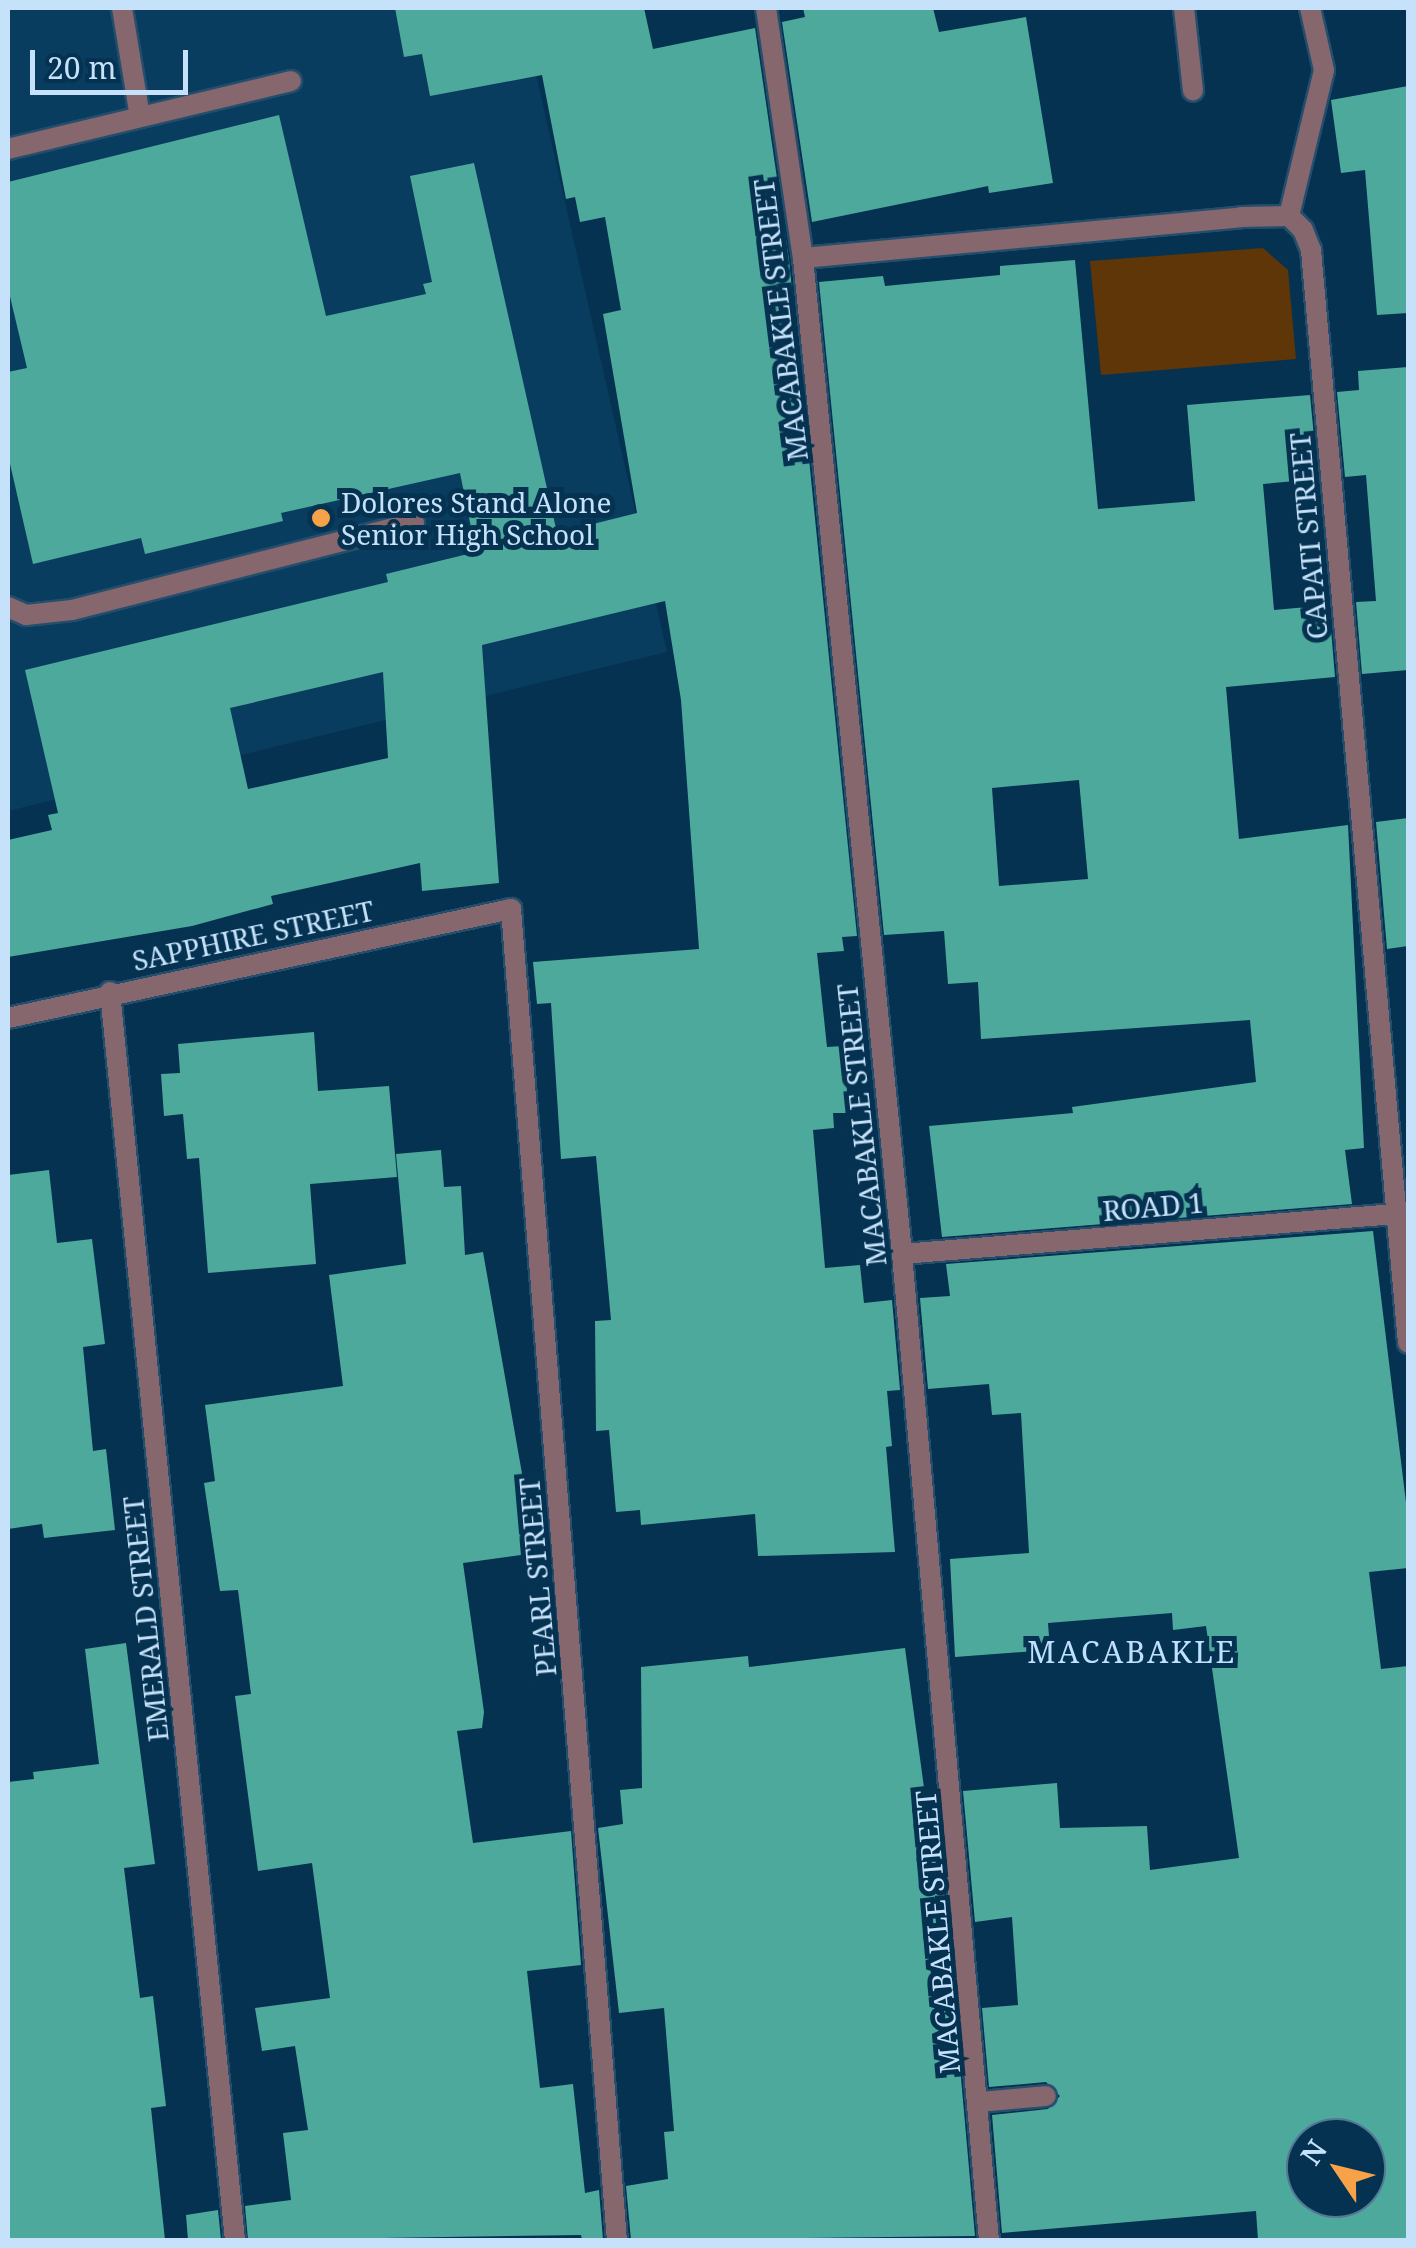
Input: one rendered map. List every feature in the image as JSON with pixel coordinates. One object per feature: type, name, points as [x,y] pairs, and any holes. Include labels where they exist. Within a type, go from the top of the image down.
[{"type":"street","points":[[122,8],[140,117]]},
{"type":"street","name":"MACABAKLE STREET","points":[[766,8],[804,258],[902,1254],[980,2102],[989,2240]]},
{"type":"street","points":[[1184,8],[1193,91]]},
{"type":"street","points":[[804,258],[1290,216],[1324,70],[1310,8]]},
{"type":"street","points":[[8,150],[290,80]]},
{"type":"street","name":"CAPATI STREET","points":[[1290,216],[1311,250],[1402,1214],[1408,1344]]},
{"type":"street","points":[[8,607],[26,616],[72,610],[414,523]]},
{"type":"street","name":"SAPPHIRE STREET","points":[[8,1018],[110,992],[511,909]]},
{"type":"street","name":"PEARL STREET","points":[[511,909],[617,2240]]},
{"type":"street","name":"EMERALD STREET","points":[[110,992],[235,2240]]},
{"type":"street","name":"ROAD 1","points":[[902,1254],[1402,1214]]},
{"type":"street","points":[[980,2102],[1046,2096]]},
{"type":"shaded area","name":"Dolores Stand Alone Senior High School","points":[[8,8],[521,8],[667,652],[8,811]]},
{"type":"shaded area","points":[[1263,248],[1288,270],[1296,359],[1101,375],[1090,261]]},
{"type":"building","points":[[395,8],[644,8],[653,49],[755,28],[789,260],[857,936],[842,937],[844,951],[817,953],[827,1047],[843,1046],[849,1113],[833,1113],[834,1128],[813,1130],[825,1268],[860,1265],[864,1303],[892,1300],[900,1390],[887,1391],[892,1446],[886,1447],[895,1552],[758,1556],[755,1514],[641,1525],[640,1510],[616,1512],[609,1430],[596,1431],[595,1321],[611,1320],[596,1156],[561,1159],[551,1003],[537,1004],[533,962],[699,949],[681,700],[665,601],[482,645],[499,883],[422,891],[420,863],[271,896],[273,904],[192,926],[8,957],[8,840],[52,830],[48,815],[58,813],[25,670],[388,582],[386,574],[476,552],[460,473],[281,513],[283,521],[145,554],[141,538],[33,564],[8,455],[8,372],[27,368],[8,288],[8,182],[279,115],[326,316],[426,294],[423,284],[432,282],[410,176],[474,163],[557,533],[637,513],[603,314],[621,310],[605,217],[580,222],[575,197],[566,199],[542,75],[430,96],[422,54],[404,57]],"holes":[[[383,672],[388,758],[248,789],[230,708]]]},
{"type":"building","points":[[803,8],[933,8],[939,32],[1026,17],[1053,183],[989,193],[988,186],[812,222],[782,22],[805,17]]},
{"type":"building","points":[[1408,86],[1408,313],[1377,315],[1365,170],[1341,173],[1331,100]]},
{"type":"building","points":[[1075,260],[1098,509],[1195,501],[1187,405],[1310,395],[1318,479],[1263,484],[1274,610],[1329,605],[1335,677],[1226,687],[1239,839],[1348,825],[1364,1148],[1345,1150],[1352,1204],[942,1237],[929,1126],[1073,1113],[1072,1107],[1256,1082],[1250,1020],[981,1039],[978,982],[948,984],[944,931],[884,935],[819,282],[883,276],[885,286],[1000,275],[1000,266]],"holes":[[[1079,780],[1088,879],[999,886],[992,788]]]},
{"type":"building","points":[[1408,367],[1408,670],[1362,674],[1356,602],[1376,601],[1366,475],[1345,477],[1337,392],[1359,390],[1358,371]]},
{"type":"building","points":[[1408,818],[1408,946],[1387,949],[1376,822]]},
{"type":"building","points":[[314,1032],[318,1091],[389,1086],[397,1177],[310,1184],[316,1264],[208,1273],[199,1158],[187,1159],[183,1114],[164,1116],[161,1074],[180,1073],[178,1044]]},
{"type":"building","points":[[441,1150],[444,1187],[461,1186],[465,1255],[483,1252],[536,1553],[463,1563],[484,1712],[482,1728],[457,1731],[473,1843],[571,1831],[581,1965],[527,1971],[540,2088],[573,2084],[585,2193],[599,2190],[603,2240],[582,2240],[581,2235],[248,2240],[245,2206],[291,2200],[283,2133],[308,2130],[295,2046],[262,2051],[255,2008],[330,1998],[312,1863],[258,1871],[235,1696],[251,1694],[238,1590],[220,1591],[204,1483],[215,1481],[205,1405],[343,1386],[329,1275],[406,1264],[396,1154]]},
{"type":"building","points":[[49,1170],[57,1243],[92,1239],[105,1344],[83,1347],[93,1451],[106,1449],[115,1530],[44,1538],[42,1524],[8,1529],[8,1175]]},
{"type":"building","points":[[1373,1231],[1408,1519],[1408,1568],[1369,1572],[1381,1669],[1408,1666],[1408,2240],[1258,2240],[1256,2211],[1002,2233],[992,2115],[1048,2109],[1060,2096],[1046,2082],[989,2087],[982,2008],[1018,2005],[1012,1917],[975,1922],[963,1791],[1057,1783],[1060,1828],[1147,1826],[1150,1870],[1239,1858],[1206,1626],[1173,1630],[1172,1613],[1048,1623],[1050,1650],[955,1657],[950,1559],[1029,1553],[1021,1413],[992,1415],[989,1384],[928,1389],[920,1298],[950,1296],[946,1264]]},
{"type":"building","points":[[126,1643],[155,1864],[124,1868],[140,1998],[153,1996],[166,2106],[151,2108],[165,2240],[8,2240],[8,1782],[34,1779],[33,1772],[99,1764],[85,1649]]},
{"type":"building","points":[[905,1648],[925,1795],[936,1794],[947,1926],[925,1928],[936,2012],[955,2010],[975,2236],[631,2240],[626,2186],[668,2179],[664,2132],[674,2131],[664,2008],[619,2013],[598,1828],[623,1824],[620,1790],[642,1788],[641,1667],[748,1656],[749,1667]]},
{"type":"building","points":[[218,2210],[221,2240],[188,2240],[186,2215]]},
{"type":"place","name":"Dolores Stand Alone Senior High School","points":[[321,518]]},
{"type":"district","name":"MACABAKLE","points":[[1132,1652]]}]
